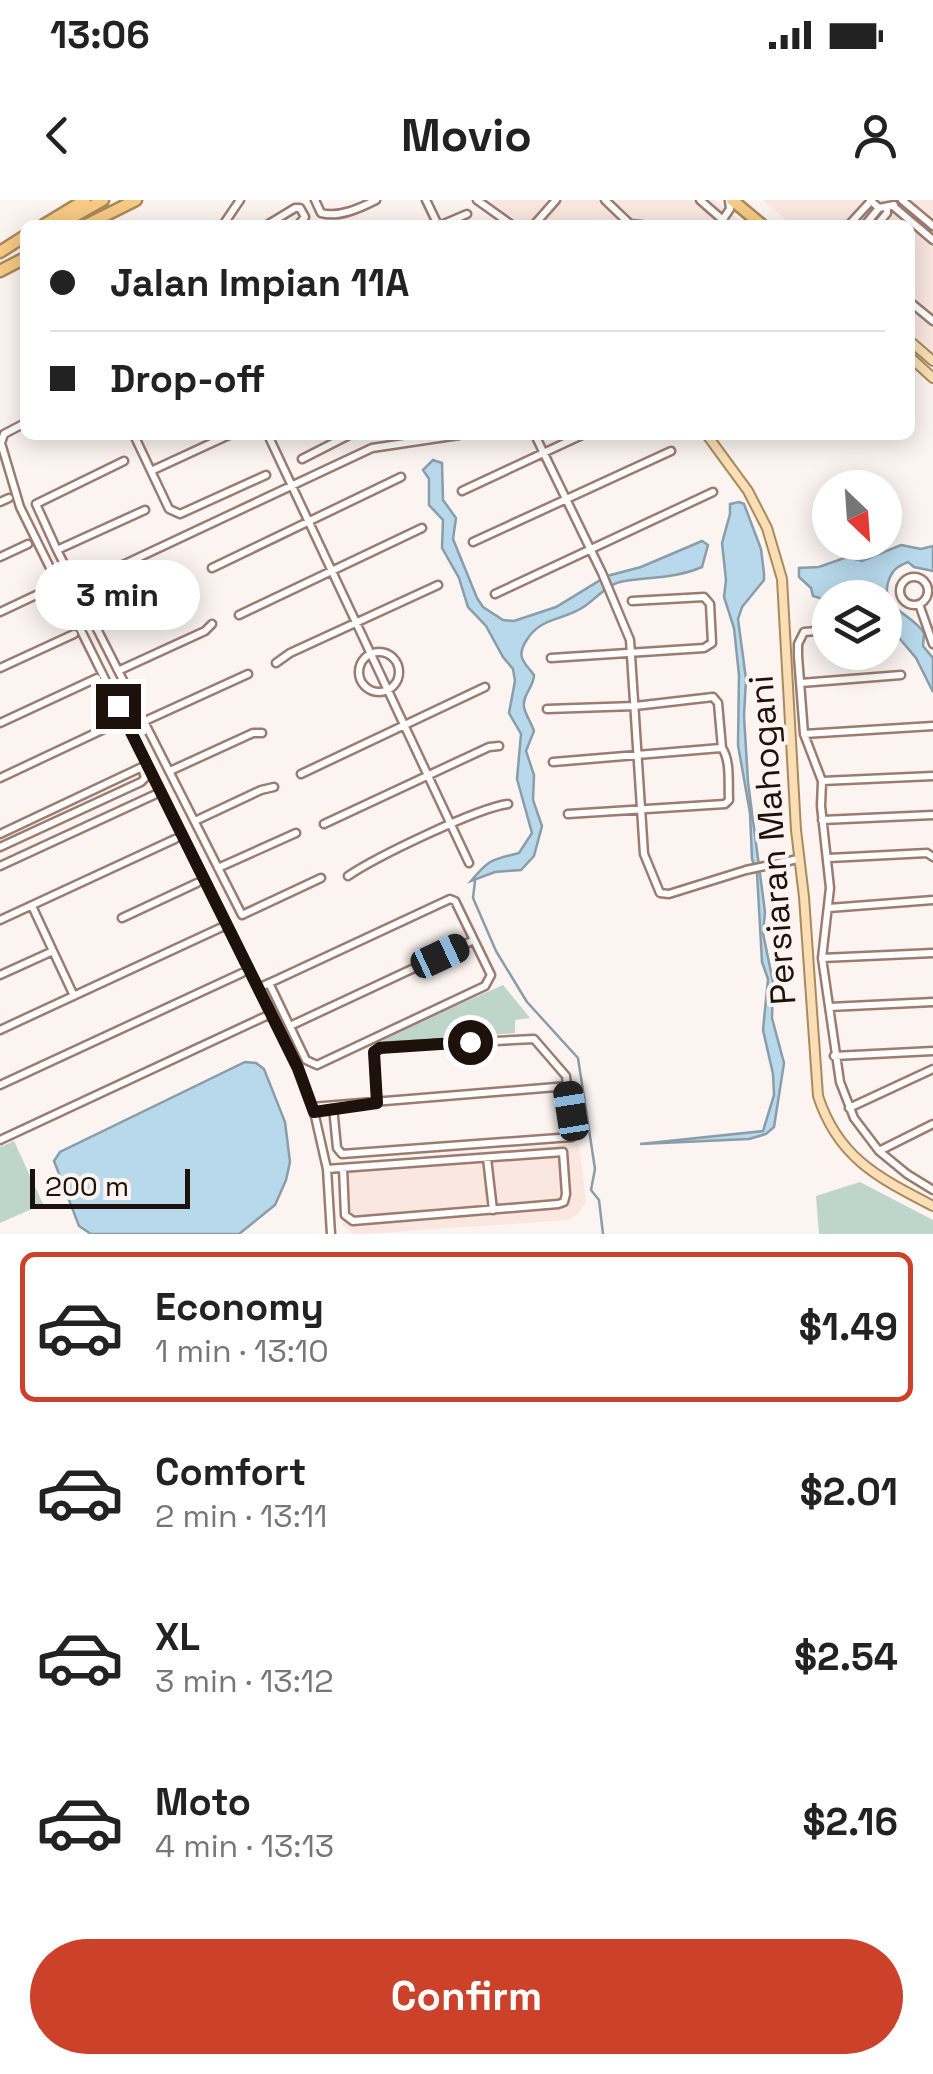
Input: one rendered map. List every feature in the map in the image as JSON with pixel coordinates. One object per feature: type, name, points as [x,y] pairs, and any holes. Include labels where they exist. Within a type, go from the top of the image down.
[{"type":"highway","points":[[52,220],[84,200]]},
{"type":"highway","points":[[68,220],[103,200]]},
{"type":"highway","points":[[92,220],[124,200]]},
{"type":"highway","points":[[94,220],[136,200]]},
{"type":"highway","points":[[730,200],[756,220]]},
{"type":"highway","points":[[742,200],[764,220]]},
{"type":"main road","name":"Persiaran Mahogani","points":[[711,440],[748,491],[767,528],[782,579],[798,859],[818,1096],[826,1121],[844,1147],[871,1172],[933,1206]]},
{"type":"street","points":[[315,200],[327,216],[376,200]]},
{"type":"street","points":[[477,200],[505,220]]},
{"type":"street","points":[[539,220],[556,200]]},
{"type":"street","points":[[605,200],[626,220]]},
{"type":"street","points":[[700,200],[719,220]]},
{"type":"street","points":[[853,220],[870,201],[892,205],[933,226]]},
{"type":"street","points":[[872,220],[892,205]]},
{"type":"street","points":[[275,220],[300,208],[305,217],[302,220]]},
{"type":"street","points":[[452,220],[467,214]]},
{"type":"street","points":[[20,426],[4,434],[1,443],[20,507],[258,988],[313,1109],[327,1169],[331,1234]]},
{"type":"street","points":[[136,440],[169,509],[180,514],[266,475]]},
{"type":"street","points":[[151,471],[218,440]]},
{"type":"street","points":[[270,440],[469,863]]},
{"type":"street","points":[[302,459],[340,440]]},
{"type":"street","points":[[78,586],[372,448],[426,440]]},
{"type":"street","points":[[538,440],[627,628],[644,854],[661,895],[798,859]]},
{"type":"street","points":[[462,491],[571,440]]},
{"type":"street","points":[[473,542],[671,451]]},
{"type":"street","points":[[124,461],[36,504],[242,916],[322,878]]},
{"type":"street","points":[[212,568],[402,477]]},
{"type":"street","points":[[494,594],[713,492]]},
{"type":"street","points":[[0,502],[9,498]]},
{"type":"street","points":[[58,550],[145,510]]},
{"type":"street","points":[[239,616],[422,528]]},
{"type":"street","points":[[0,557],[28,544]]},
{"type":"street","points":[[908,579],[929,582],[926,598],[919,604],[906,602],[901,590],[908,579]]},
{"type":"street","points":[[95,620],[189,580]]},
{"type":"street","points":[[276,663],[438,585]]},
{"type":"street","points":[[0,612],[51,588]]},
{"type":"street","points":[[550,658],[704,648],[712,643],[710,604],[704,597],[632,600]]},
{"type":"street","points":[[919,604],[930,626],[933,644]]},
{"type":"street","points":[[120,670],[206,631],[212,624]]},
{"type":"street","points":[[812,631],[800,637],[798,656],[804,734],[822,781],[822,820],[828,858],[822,958],[834,1056],[849,1108],[880,1151],[932,1187]]},
{"type":"street","points":[[0,668],[74,634]]},
{"type":"street","points":[[384,652],[396,660],[398,680],[388,690],[370,690],[361,681],[359,668],[371,654],[384,652]]},
{"type":"street","points":[[145,721],[248,674]]},
{"type":"street","points":[[802,682],[902,674]]},
{"type":"street","points":[[0,723],[97,678]]},
{"type":"street","points":[[301,774],[485,688]]},
{"type":"street","points":[[547,710],[713,697],[718,703],[728,776],[729,800],[725,804],[568,814]]},
{"type":"street","points":[[0,778],[119,722]]},
{"type":"street","points":[[804,734],[933,726]]},
{"type":"street","points":[[170,771],[254,732],[262,732]]},
{"type":"street","points":[[324,824],[488,747],[499,746]]},
{"type":"street","points":[[553,762],[722,748]]},
{"type":"street","points":[[0,834],[142,767],[141,782],[0,847]]},
{"type":"street","points":[[822,781],[933,776]]},
{"type":"street","points":[[194,821],[274,787]]},
{"type":"street","points":[[0,866],[154,796]]},
{"type":"street","points":[[348,876],[451,825],[508,804]]},
{"type":"street","points":[[72,814],[80,830]]},
{"type":"street","points":[[822,820],[933,814]]},
{"type":"street","points":[[218,868],[296,833]]},
{"type":"street","points":[[0,920],[176,839]]},
{"type":"street","points":[[828,858],[927,854],[933,857]]},
{"type":"street","points":[[122,918],[197,883]]},
{"type":"street","points":[[258,988],[450,900],[455,901],[491,975],[485,986],[317,1065],[306,1060],[270,983]]},
{"type":"street","points":[[828,908],[933,900]]},
{"type":"street","points":[[32,906],[74,996]]},
{"type":"street","points":[[0,1030],[220,928]]},
{"type":"street","points":[[290,1026],[474,940]]},
{"type":"street","points":[[0,975],[53,951]]},
{"type":"street","points":[[822,958],[933,954]]},
{"type":"street","points":[[0,1086],[242,973]]},
{"type":"street","points":[[828,1007],[933,1002]]},
{"type":"street","points":[[0,1140],[264,1017]]},
{"type":"street","points":[[331,1107],[336,1148],[342,1154],[572,1137],[566,1076],[534,1038],[380,1048],[374,1052],[377,1103]]},
{"type":"street","points":[[834,1056],[933,1052]]},
{"type":"street","points":[[849,1108],[933,1069]]},
{"type":"street","points":[[313,1109],[568,1086]]},
{"type":"street","points":[[880,1151],[933,1124]]},
{"type":"street","points":[[327,1169],[563,1152],[566,1194],[564,1202],[353,1221],[345,1215],[342,1168]]},
{"type":"street","points":[[487,1158],[492,1210]]},
{"type":"shaded area","points":[[488,200],[715,200],[738,220],[517,220]]},
{"type":"shaded area","points":[[763,200],[933,200],[933,353],[915,337],[915,220],[786,220]]},
{"type":"shaded area","points":[[579,1143],[586,1202],[569,1220],[364,1234],[353,1234],[343,1225],[338,1164]]},
{"type":"green space","points":[[503,985],[530,1018],[515,1020],[515,1033],[383,1043],[383,1038]]},
{"type":"green space","points":[[14,1141],[43,1204],[0,1223],[0,1147]]},
{"type":"green space","points":[[860,1182],[933,1220],[933,1234],[819,1234],[816,1196]]},
{"type":"water","points":[[433,460],[442,463],[443,500],[456,518],[453,539],[477,598],[503,620],[514,621],[556,607],[607,576],[641,567],[702,541],[708,545],[702,567],[613,584],[577,611],[539,627],[526,641],[522,655],[534,675],[524,707],[534,731],[526,751],[534,775],[533,800],[542,826],[534,856],[521,870],[495,872],[471,881],[492,861],[519,853],[532,833],[517,779],[521,734],[509,713],[515,681],[513,669],[486,626],[468,607],[459,578],[442,548],[443,520],[429,505],[429,479],[423,470]]},
{"type":"water","points":[[730,504],[744,504],[761,549],[764,573],[764,580],[742,607],[738,619],[746,679],[748,782],[765,912],[763,933],[773,982],[772,1018],[784,1063],[774,1127],[766,1134],[749,1139],[640,1144],[763,1131],[774,1095],[763,1030],[768,979],[762,962],[757,873],[738,745],[739,675],[734,628],[724,597],[722,543]]},
{"type":"water","points":[[902,545],[921,549],[933,546],[933,571],[908,562],[893,571],[889,580],[812,580],[812,592],[799,577],[799,568],[839,560],[902,560]]},
{"type":"water","points":[[902,613],[924,633],[923,646],[933,658],[933,692],[916,658],[902,641]]},
{"type":"water","points":[[245,1062],[264,1069],[285,1122],[290,1162],[275,1205],[239,1234],[91,1234],[79,1226],[54,1161],[60,1152]]},
{"type":"waterway","points":[[475,881],[473,898],[496,951],[527,1002],[578,1058],[595,1169],[591,1190],[599,1200],[603,1234]]},
{"type":"route","points":[[118,706],[298,1068],[314,1112],[377,1103],[374,1052],[380,1048],[470,1042]]}]
